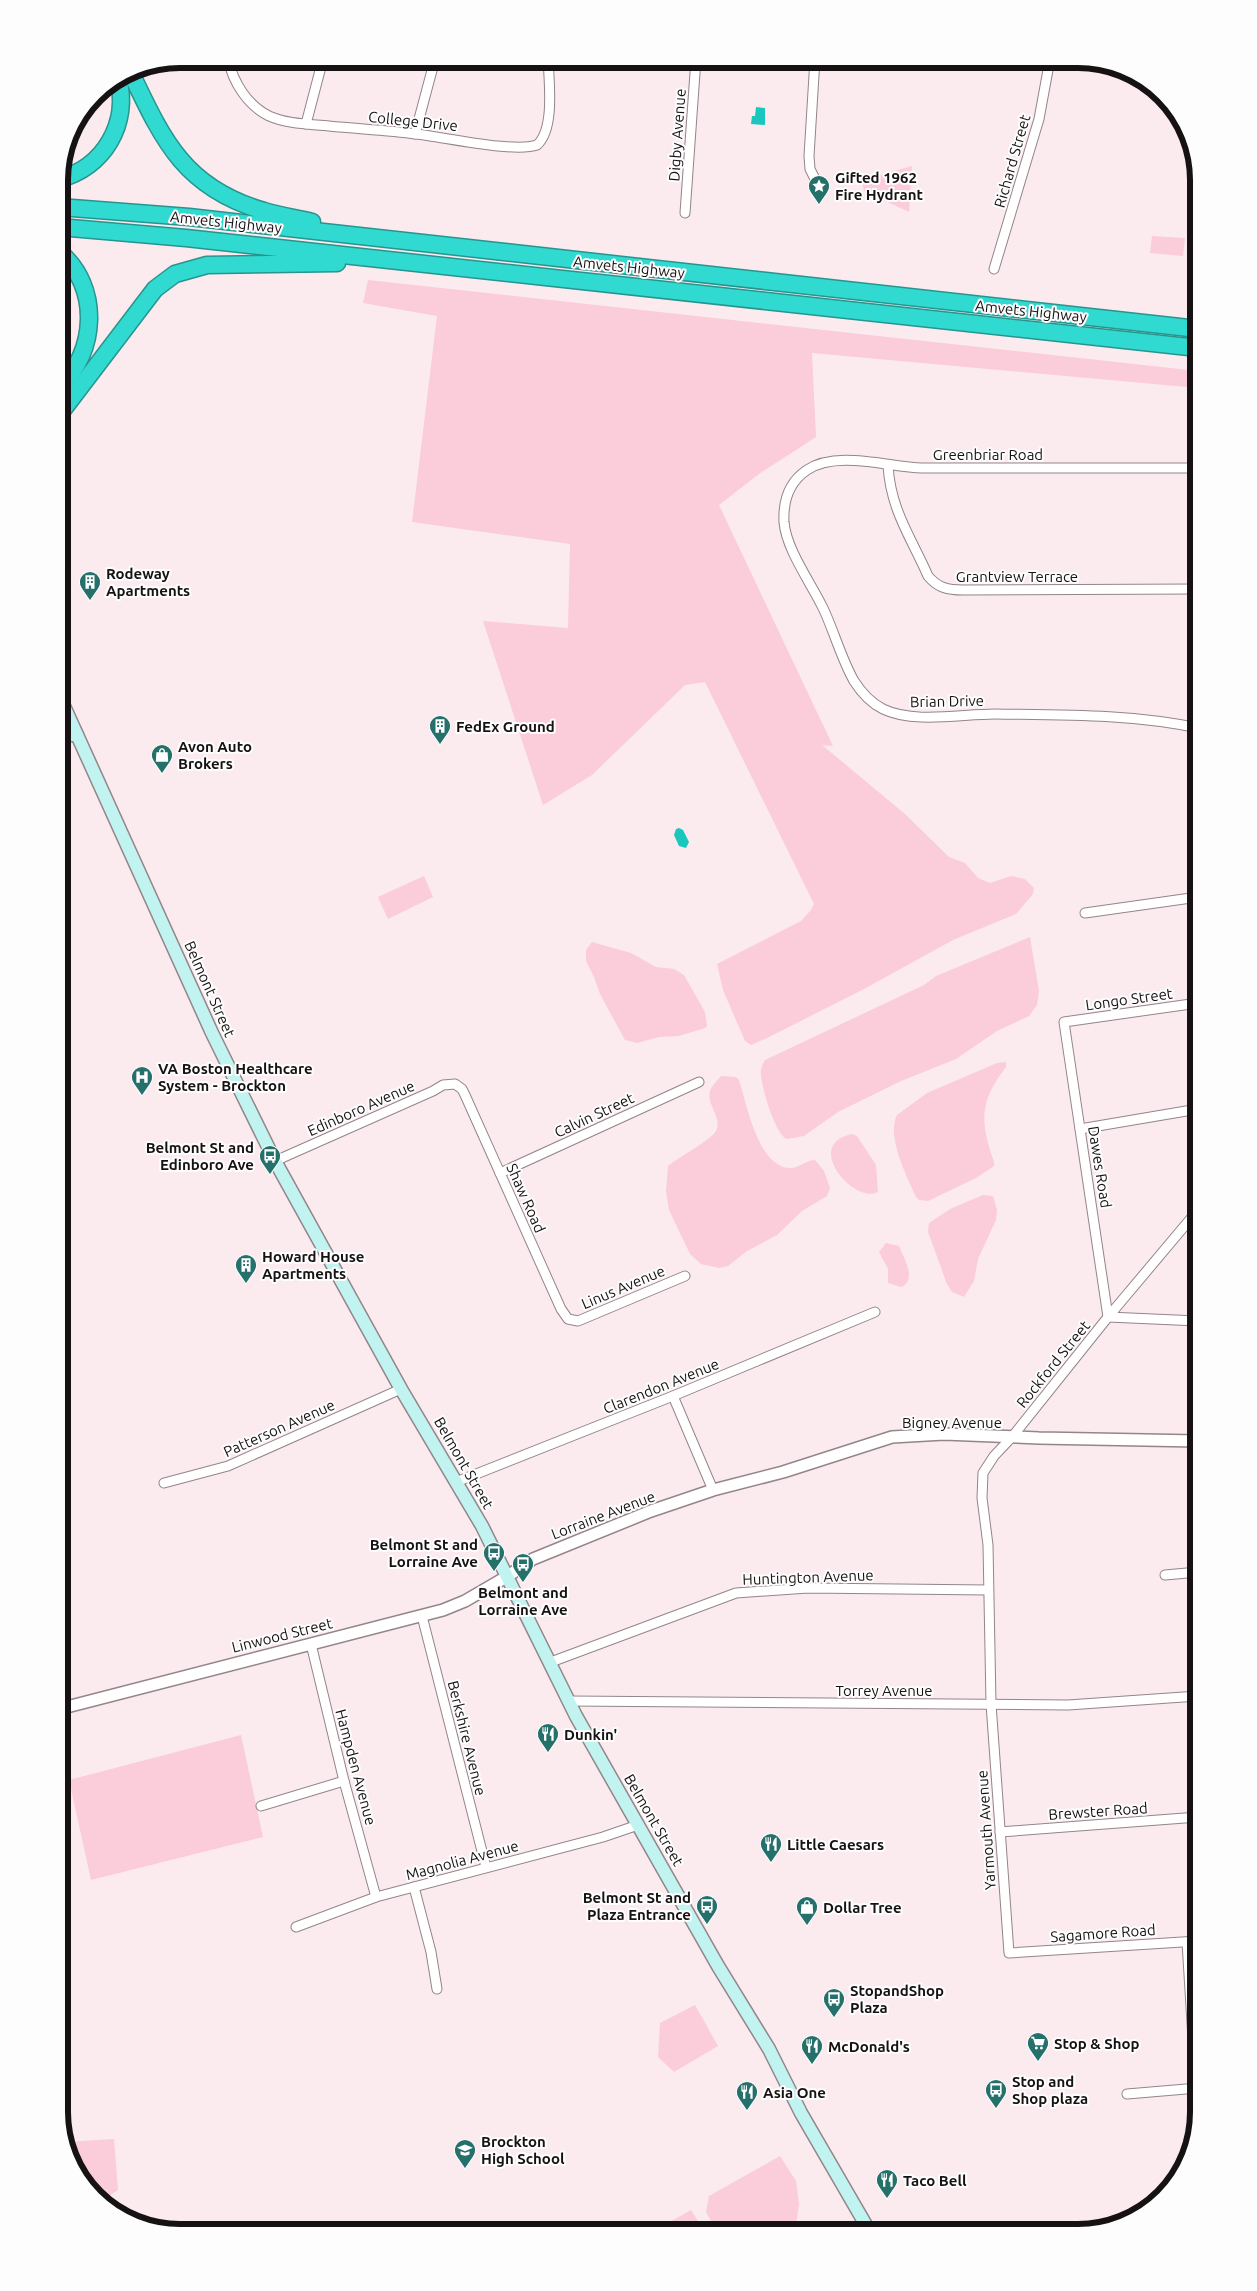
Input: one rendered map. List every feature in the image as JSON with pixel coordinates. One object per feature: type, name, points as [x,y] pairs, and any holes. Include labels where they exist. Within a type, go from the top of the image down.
[{"type":"highway","points":[[134,78],[154,122],[172,151],[192,173],[211,187],[265,212],[398,240]]},
{"type":"highway","points":[[68,175],[89,165],[111,141],[120,112],[119,85]]},
{"type":"highway","name":"Amvets Highway","points":[[68,208],[189,217],[1190,328]]},
{"type":"highway","name":"Amvets Highway","points":[[68,229],[186,238],[397,260],[1190,347]]},
{"type":"highway","points":[[68,403],[155,289],[175,274],[191,268],[214,264],[299,264],[397,260]]},
{"type":"highway","points":[[68,261],[82,284],[90,319],[84,353],[68,379]]},
{"type":"main road","name":"Belmont Street","points":[[68,716],[218,1045],[275,1161],[401,1389],[482,1526],[569,1701],[718,1966],[769,2049],[801,2113],[865,2224]]},
{"type":"main road","points":[[68,735],[76,735]]},
{"type":"street","name":"College Drive","points":[[230,67],[241,90],[260,110],[278,119],[306,124],[415,134],[516,148],[537,145],[544,136],[547,122],[548,67]]},
{"type":"street","points":[[306,124],[322,67]]},
{"type":"street","points":[[415,134],[433,67]]},
{"type":"street","name":"Digby Avenue","points":[[685,213],[695,68]]},
{"type":"street","points":[[814,68],[809,156],[810,170],[817,183]]},
{"type":"street","name":"Richard Street","points":[[994,269],[1036,129],[1048,68]]},
{"type":"street","name":"Greenbriar Road","points":[[789,490],[802,473],[824,462],[846,460],[888,466],[922,468],[1190,468]]},
{"type":"street","name":"Grantview Terrace","points":[[888,466],[897,512],[928,576],[933,583],[942,588],[963,590],[1190,589]]},
{"type":"street","name":"Brian Drive","points":[[789,490],[786,499],[784,523],[792,548],[823,608],[854,680],[866,696],[883,709],[905,717],[993,714],[1127,717],[1190,727]]},
{"type":"street","points":[[1085,913],[1190,898]]},
{"type":"street","name":"Longo Street","points":[[1064,1022],[1190,1004]]},
{"type":"street","name":"Dawes Road","points":[[1064,1022],[1108,1317]]},
{"type":"street","name":"Calvin Street","points":[[500,1173],[699,1082]]},
{"type":"street","name":"Edinboro Avenue","points":[[275,1161],[433,1092],[442,1085],[451,1083],[458,1085]]},
{"type":"street","name":"Shaw Road","points":[[458,1085],[468,1100],[561,1309],[571,1321]]},
{"type":"street","points":[[1080,1129],[1190,1110]]},
{"type":"street","name":"Rockford Street","points":[[991,1704],[988,1545],[982,1498],[982,1477],[990,1460],[1012,1437],[1108,1317],[1190,1220]]},
{"type":"street","name":"Linus Avenue","points":[[571,1321],[578,1321],[685,1276]]},
{"type":"street","name":"Clarendon Avenue","points":[[456,1482],[673,1396],[875,1312]]},
{"type":"street","points":[[1108,1317],[1190,1321]]},
{"type":"street","name":"Patterson Avenue","points":[[164,1484],[228,1466],[401,1389]]},
{"type":"street","points":[[673,1396],[713,1490]]},
{"type":"street","name":"Bigney Avenue","points":[[713,1490],[784,1472],[892,1437],[939,1434],[1190,1441]]},
{"type":"street","name":"Lorraine Avenue","points":[[508,1576],[533,1559],[651,1511],[713,1490]]},
{"type":"street","points":[[1165,1574],[1190,1572]]},
{"type":"street","name":"Linwood Street","points":[[67,1707],[422,1616],[465,1601],[508,1576]]},
{"type":"street","name":"Huntington Avenue","points":[[551,1662],[736,1593],[808,1588],[988,1590]]},
{"type":"street","name":"Berkshire Avenue","points":[[422,1616],[486,1867]]},
{"type":"street","name":"Hampden Avenue","points":[[311,1644],[344,1781],[376,1897]]},
{"type":"street","name":"Torrey Avenue","points":[[569,1701],[1068,1705],[1190,1697]]},
{"type":"street","name":"Yarmouth Avenue","points":[[991,1704],[1009,1953]]},
{"type":"street","points":[[261,1806],[344,1781]]},
{"type":"street","name":"Brewster Road","points":[[1000,1832],[1190,1818]]},
{"type":"street","name":"Magnolia Avenue","points":[[296,1927],[376,1897],[603,1837],[638,1825]]},
{"type":"street","points":[[414,1887],[431,1952],[437,1989]]},
{"type":"street","points":[[1187,1942],[1190,1986]]},
{"type":"street","name":"Sagamore Road","points":[[1009,1953],[1190,1942]]},
{"type":"street","points":[[1127,2094],[1190,2089]]},
{"type":"shaded area","points":[[912,166],[909,212],[864,191],[862,180]]},
{"type":"shaded area","points":[[1152,236],[1185,238],[1183,256],[1150,253]]},
{"type":"shaded area","points":[[368,280],[1190,370],[1190,387],[812,353],[816,437],[759,474],[719,505],[833,746],[822,745],[905,814],[949,857],[965,863],[978,878],[990,883],[1011,876],[1025,879],[1034,888],[1033,894],[1016,914],[953,940],[864,989],[767,1038],[751,1045],[745,1041],[723,990],[717,964],[801,921],[814,904],[705,682],[685,685],[592,775],[543,805],[483,621],[568,628],[570,544],[412,522],[437,316],[363,303]]},
{"type":"shaded area","points":[[424,876],[433,897],[388,919],[378,897]]},
{"type":"shaded area","points":[[1030,937],[1039,991],[1037,1005],[1029,1016],[997,1031],[956,1059],[901,1081],[838,1112],[804,1136],[787,1139],[782,1136],[770,1110],[764,1090],[761,1071],[765,1060],[924,985],[936,976]]},
{"type":"shaded area","points":[[592,942],[631,953],[656,967],[674,969],[684,975],[705,1012],[707,1026],[679,1036],[659,1037],[637,1043],[625,1040],[600,994],[586,961],[586,950]]},
{"type":"shaded area","points":[[1006,1062],[1006,1067],[991,1091],[985,1112],[986,1135],[994,1166],[976,1178],[928,1201],[919,1200],[908,1179],[896,1145],[894,1124],[897,1115],[927,1093],[997,1063]]},
{"type":"shaded area","points":[[721,1076],[736,1077],[739,1080],[755,1133],[769,1157],[778,1165],[789,1168],[815,1160],[824,1171],[830,1188],[827,1196],[802,1211],[777,1235],[747,1251],[728,1266],[719,1268],[701,1264],[690,1254],[669,1210],[666,1191],[668,1166],[708,1139],[716,1131],[718,1125],[709,1094],[713,1085]]},
{"type":"shaded area","points":[[852,1134],[857,1136],[876,1165],[878,1192],[868,1194],[857,1190],[837,1172],[832,1160],[832,1149],[838,1140]]},
{"type":"shaded area","points":[[983,1195],[993,1196],[997,1210],[996,1220],[978,1259],[974,1281],[964,1297],[952,1292],[947,1284],[928,1232],[929,1223],[950,1209]]},
{"type":"shaded area","points":[[886,1243],[899,1246],[906,1262],[909,1274],[908,1279],[906,1284],[901,1287],[888,1283],[888,1269],[879,1252]]},
{"type":"shaded area","points":[[241,1735],[263,1837],[91,1880],[69,1780]]},
{"type":"shaded area","points":[[695,2005],[718,2046],[674,2072],[658,2057],[660,2023]]},
{"type":"shaded area","points":[[114,2139],[118,2190],[107,2197],[100,2191],[83,2167],[72,2142]]},
{"type":"shaded area","points":[[780,2156],[796,2181],[799,2204],[796,2224],[712,2224],[706,2212],[709,2196]]},
{"type":"shaded area","points":[[691,2210],[700,2224],[667,2224]]},
{"type":"water","points":[[756,107],[765,108],[765,125],[751,124],[752,116],[755,116]]},
{"type":"water","points":[[676,829],[683,830],[689,842],[686,848],[679,846],[674,835]]},
{"type":"place","name":"Gifted 1962 Fire Hydrant","points":[[819,205]]},
{"type":"place","name":"Rodeway Apartments","points":[[90,601]]},
{"type":"place","name":"FedEx Ground","points":[[440,745]]},
{"type":"place","name":"Avon Auto Brokers","points":[[162,774]]},
{"type":"place","name":"VA Boston Healthcare System - Brockton","points":[[142,1096]]},
{"type":"place","name":"Belmont St and Edinboro Ave","points":[[270,1175]]},
{"type":"place","name":"Howard House Apartments","points":[[246,1284]]},
{"type":"place","name":"Belmont St and Lorraine Ave","points":[[494,1572]]},
{"type":"place","name":"Belmont and Lorraine Ave","points":[[523,1583]]},
{"type":"place","name":"Dunkin'","points":[[548,1753]]},
{"type":"place","name":"Little Caesars","points":[[771,1863]]},
{"type":"place","name":"Belmont St and Plaza Entrance","points":[[707,1925]]},
{"type":"place","name":"Dollar Tree","points":[[807,1926]]},
{"type":"place","name":"StopandShop Plaza","points":[[834,2018]]},
{"type":"place","name":"Stop & Shop","points":[[1038,2062]]},
{"type":"place","name":"McDonald's","points":[[812,2065]]},
{"type":"place","name":"Stop and Shop plaza","points":[[996,2109]]},
{"type":"place","name":"Asia One","points":[[747,2111]]},
{"type":"place","name":"Brockton High School","points":[[465,2169]]},
{"type":"place","name":"Taco Bell","points":[[887,2199]]}]
